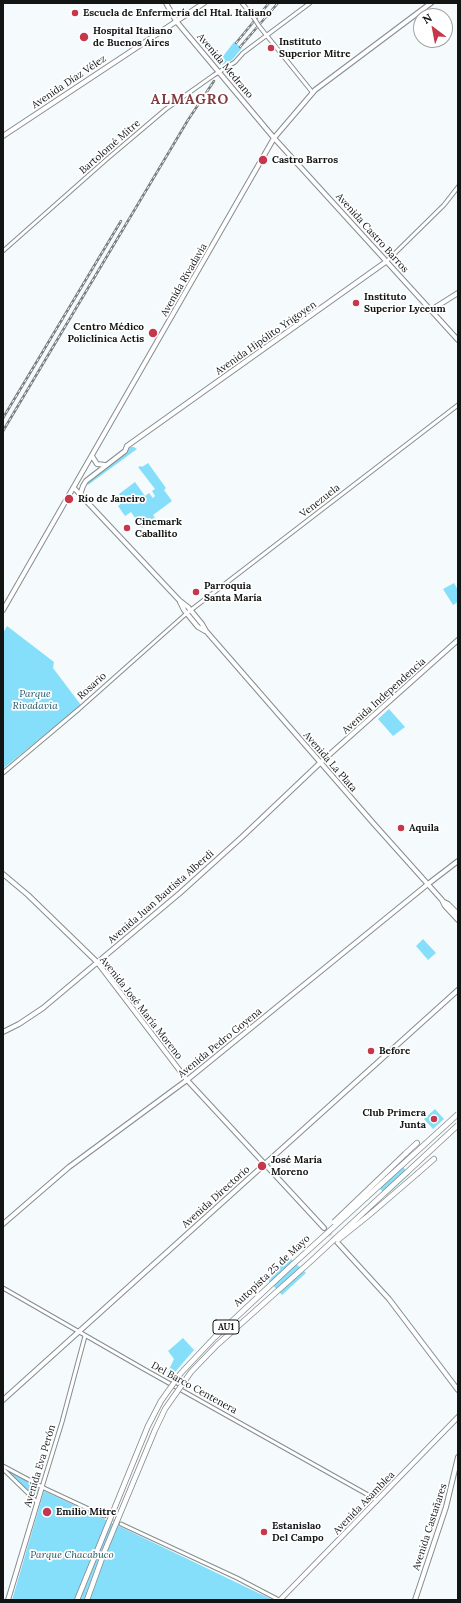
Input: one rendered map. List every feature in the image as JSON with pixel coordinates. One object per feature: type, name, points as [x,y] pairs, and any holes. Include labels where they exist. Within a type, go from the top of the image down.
[{"type":"highway","name":"Autopista 25 de Mayo","points":[[77,1600],[148,1426],[161,1401],[185,1368],[214,1338],[291,1266],[458,1114]]},
{"type":"highway","name":"Autopista 25 de Mayo","points":[[87,1600],[154,1430],[165,1409],[191,1372],[217,1345],[310,1262],[458,1125]]},
{"type":"highway","points":[[291,1266],[417,1143]]},
{"type":"highway","points":[[310,1262],[368,1216],[434,1159]]},
{"type":"main road","name":"Avenida Medrano","points":[[166,3],[176,21],[274,138]]},
{"type":"main road","name":"Avenida Díaz Vélez","points":[[3,136],[204,3]]},
{"type":"main road","name":"Avenida Rivadavia","points":[[3,610],[274,138],[313,93],[431,3]]},
{"type":"main road","name":"Avenida Castro Barros","points":[[274,138],[458,340]]},
{"type":"main road","name":"Avenida Hipólito Yrigoyen","points":[[80,494],[86,481],[125,451],[127,446],[387,261]]},
{"type":"main road","points":[[431,310],[458,293]]},
{"type":"main road","points":[[420,298],[431,305],[441,304]]},
{"type":"main road","points":[[443,323],[437,312],[446,301]]},
{"type":"main road","points":[[92,456],[98,464],[102,466],[107,464]]},
{"type":"main road","name":"Avenida La Plata","points":[[74,488],[179,600],[188,612],[202,624],[206,631],[320,763],[444,902],[458,915]]},
{"type":"main road","name":"Avenida Independencia","points":[[320,763],[458,640]]},
{"type":"main road","name":"Avenida Juan Bautista Alberdi","points":[[3,1032],[19,1024],[43,1008],[180,893],[320,763]]},
{"type":"main road","name":"Avenida Pedro Goyena","points":[[3,1223],[69,1167],[187,1080],[458,861]]},
{"type":"main road","name":"Avenida José María Moreno","points":[[3,874],[28,895],[97,962],[187,1080],[324,1228]]},
{"type":"main road","name":"Avenida La Plata","points":[[444,902],[447,909],[458,920]]},
{"type":"main road","points":[[447,909],[450,908],[458,915]]},
{"type":"main road","name":"Avenida Directorio","points":[[3,1400],[458,990]]},
{"type":"main road","points":[[337,1242],[389,1299],[458,1390]]},
{"type":"main road","name":"Avenida Asamblea","points":[[280,1600],[458,1417]]},
{"type":"main road","points":[[453,1422],[458,1424]]},
{"type":"main road","name":"Avenida Castañares","points":[[414,1600],[446,1506],[458,1457]]},
{"type":"main road","name":"Avenida Eva Perón","points":[[8,1600],[42,1487]]},
{"type":"street","points":[[242,3],[313,93]]},
{"type":"street","name":"Bartolomé Mitre","points":[[3,252],[107,159],[166,109],[235,62],[243,53],[310,3]]},
{"type":"street","name":"Avenida Hipólito Yrigoyen","points":[[387,261],[444,205],[458,187]]},
{"type":"street","name":"Venezuela","points":[[188,612],[458,405]]},
{"type":"street","name":"Rosario","points":[[3,773],[79,709],[188,612]]},
{"type":"street","name":"Del Barco Centenera","points":[[3,1288],[85,1336],[367,1493],[377,1501]]},
{"type":"street","name":"Avenida Eva Perón","points":[[42,1487],[62,1422],[85,1336]]},
{"type":"street","points":[[3,1466],[42,1487],[104,1516]]},
{"type":"street","points":[[3,1469],[37,1502]]},
{"type":"street","points":[[121,1524],[237,1578],[280,1600]]},
{"type":"green space","points":[[234,42],[242,48],[232,60],[222,65],[217,64]]},
{"type":"green space","points":[[131,447],[137,449],[88,485],[86,482]]},
{"type":"green space","points":[[148,463],[166,488],[164,490],[172,501],[153,515],[155,518],[142,528],[131,512],[125,516],[118,506],[124,501],[119,494],[135,482],[145,496],[149,493],[153,498],[155,496],[152,491],[155,489],[138,467],[142,467]]},
{"type":"green space","points":[[454,583],[458,590],[458,602],[453,605],[443,589]]},
{"type":"green space","name":"Parque Rivadavia","points":[[7,626],[54,662],[53,668],[81,705],[3,769],[3,633]]},
{"type":"green space","points":[[389,709],[405,727],[393,736],[378,719]]},
{"type":"green space","points":[[423,939],[436,953],[428,960],[416,946]]},
{"type":"green space","name":"Club Primera Junta","points":[[435,1109],[444,1119],[433,1129],[424,1119]]},
{"type":"green space","points":[[400,1164],[410,1174],[386,1196],[377,1185]]},
{"type":"green space","points":[[289,1257],[306,1273],[282,1295],[266,1278]]},
{"type":"green space","points":[[183,1338],[194,1350],[170,1378],[166,1376],[174,1359],[168,1351]]},
{"type":"green space","points":[[3,1466],[37,1487],[38,1490],[36,1495],[33,1495],[3,1468]]},
{"type":"green space","name":"Parque Chacabuco","points":[[44,1491],[123,1528],[273,1600],[12,1600]]},
{"type":"tunnel","points":[[324,1228],[336,1241]]},
{"type":"tunnel","points":[[104,1516],[121,1524]]},
{"type":"railway","points":[[236,43],[269,3]]},
{"type":"railway","points":[[240,47],[278,3]]},
{"type":"railway","points":[[3,431],[188,120],[214,81]]},
{"type":"railway","points":[[3,418],[121,221]]},
{"type":"place","name":"Escuela de Enfermería del Htal. Italiano","points":[[75,13]]},
{"type":"place","name":"Hospital Italiano de Buenos Aires","points":[[84,37]]},
{"type":"place","name":"Instituto Superior Mitre","points":[[271,48]]},
{"type":"place","name":"Castro Barros","points":[[263,160]]},
{"type":"place","name":"Instituto Superior Lyceum","points":[[356,303]]},
{"type":"place","name":"Centro Médico Policlínica Actis","points":[[153,333]]},
{"type":"place","name":"Río de Janeiro","points":[[69,499]]},
{"type":"place","name":"Cinemark Caballito","points":[[127,528]]},
{"type":"place","name":"Parroquia Santa María","points":[[196,592]]},
{"type":"place","name":"Aquila","points":[[401,828]]},
{"type":"place","name":"Before","points":[[371,1051]]},
{"type":"place","name":"Club Primera Junta","points":[[434,1119]]},
{"type":"place","name":"José María Moreno","points":[[262,1166]]},
{"type":"place","name":"Emilio Mitre","points":[[47,1512]]},
{"type":"place","name":"Estanislao Del Campo","points":[[264,1532]]},
{"type":"district","name":"ALMAGRO","points":[[190,100]]}]
